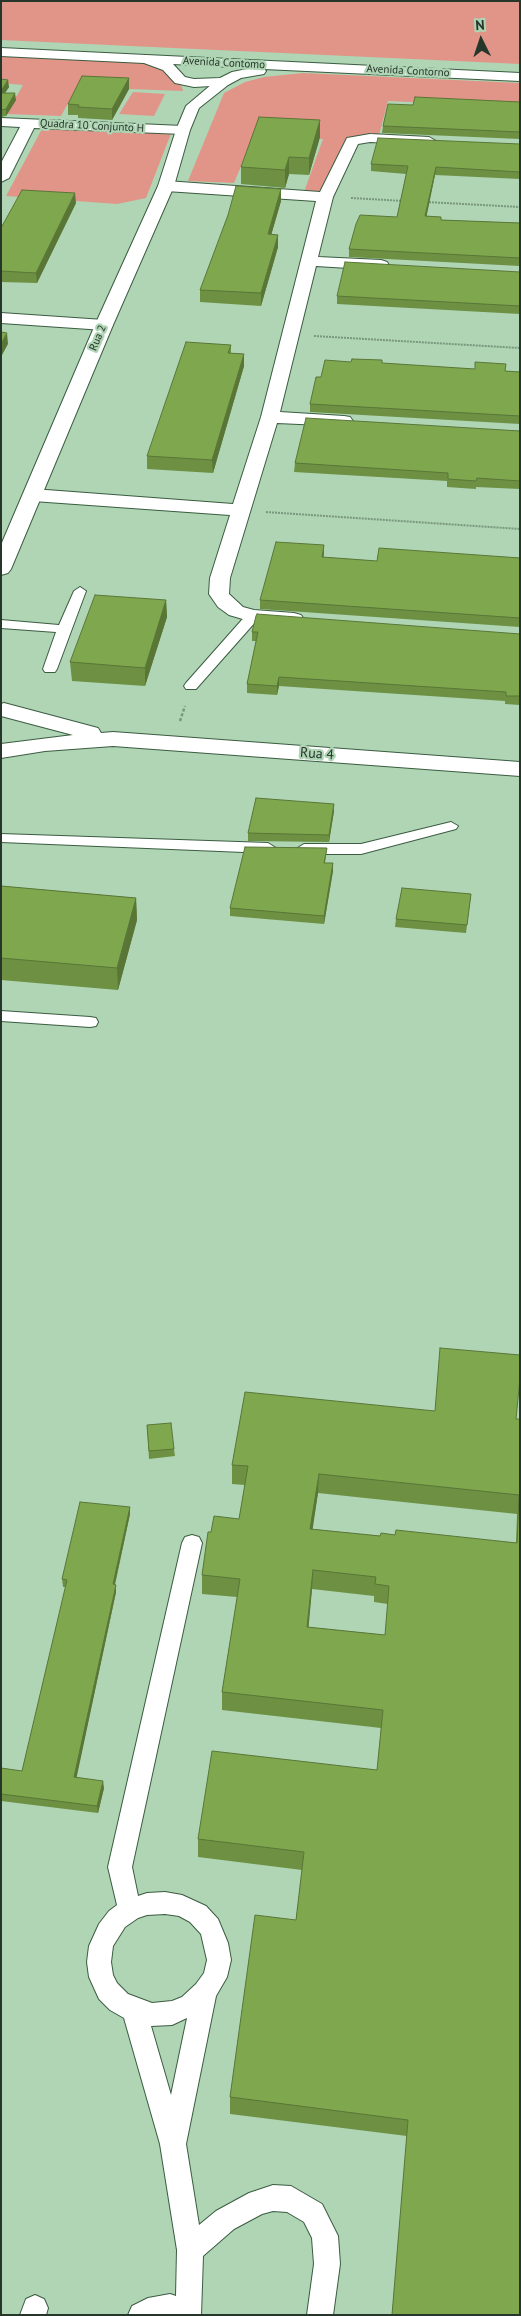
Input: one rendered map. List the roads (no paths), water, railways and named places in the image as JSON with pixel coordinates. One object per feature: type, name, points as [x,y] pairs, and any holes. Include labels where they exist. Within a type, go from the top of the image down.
[{"type":"street","points":[[1,52],[134,58]]},
{"type":"street","name":"Avenida Contomo","points":[[134,58],[296,66]]},
{"type":"street","name":"Avenida Contomo","points":[[134,58],[168,66],[176,77],[185,82]]},
{"type":"street","points":[[174,72],[188,64],[214,62],[235,68],[237,75]]},
{"type":"street","name":"Avenida Contomo","points":[[223,82],[237,75],[296,66]]},
{"type":"street","name":"Avenida Contorno","points":[[296,66],[520,77]]},
{"type":"street","points":[[193,106],[185,82],[204,84],[223,82]]},
{"type":"street","name":"Rua 2","points":[[1,569],[104,325],[166,186],[182,130],[193,106],[223,82]]},
{"type":"street","name":"Quadra 10 Conjunto H","points":[[1,122],[182,130]]},
{"type":"street","points":[[1,178],[29,123]]},
{"type":"street","points":[[312,620],[253,616],[236,611],[219,594],[220,578],[270,417],[326,197],[350,143],[357,139],[445,142]]},
{"type":"street","points":[[166,186],[326,197]]},
{"type":"street","points":[[310,261],[396,266]]},
{"type":"street","points":[[1,318],[104,325]]},
{"type":"street","points":[[270,417],[366,423]]},
{"type":"street","points":[[33,495],[240,510]]},
{"type":"street","points":[[3,708],[113,739]]},
{"type":"street","points":[[1,742],[8,734],[10,721],[3,708]]},
{"type":"street","points":[[1,751],[44,744],[113,739]]},
{"type":"street","name":"Rua 4","points":[[113,739],[520,769]]},
{"type":"lane","points":[[50,669],[80,591]]},
{"type":"lane","points":[[191,686],[253,616]]},
{"type":"lane","points":[[1,624],[64,629]]},
{"type":"lane","points":[[1,838],[285,849],[362,849],[451,826]]},
{"type":"lane","points":[[1,1016],[90,1022]]},
{"type":"lane","points":[[130,1910],[120,1867],[192,1543]]},
{"type":"lane","points":[[165,1903],[182,1906],[198,1914],[210,1927],[216,1943],[219,1960],[215,1977],[205,1992],[191,2005],[172,2013],[152,2015],[134,2010],[119,2002],[108,1991],[101,1977],[99,1962],[101,1946],[107,1932],[117,1919],[130,1910],[147,1904],[165,1903]]},
{"type":"lane","points":[[173,2144],[205,1992]]},
{"type":"lane","points":[[134,2010],[173,2144],[192,2271],[188,2315],[170,2307],[148,2311],[141,2315]]},
{"type":"lane","points":[[190,2250],[225,2220],[258,2202],[273,2198],[291,2199],[313,2213],[325,2236],[327,2264],[324,2304],[320,2315]]}]
